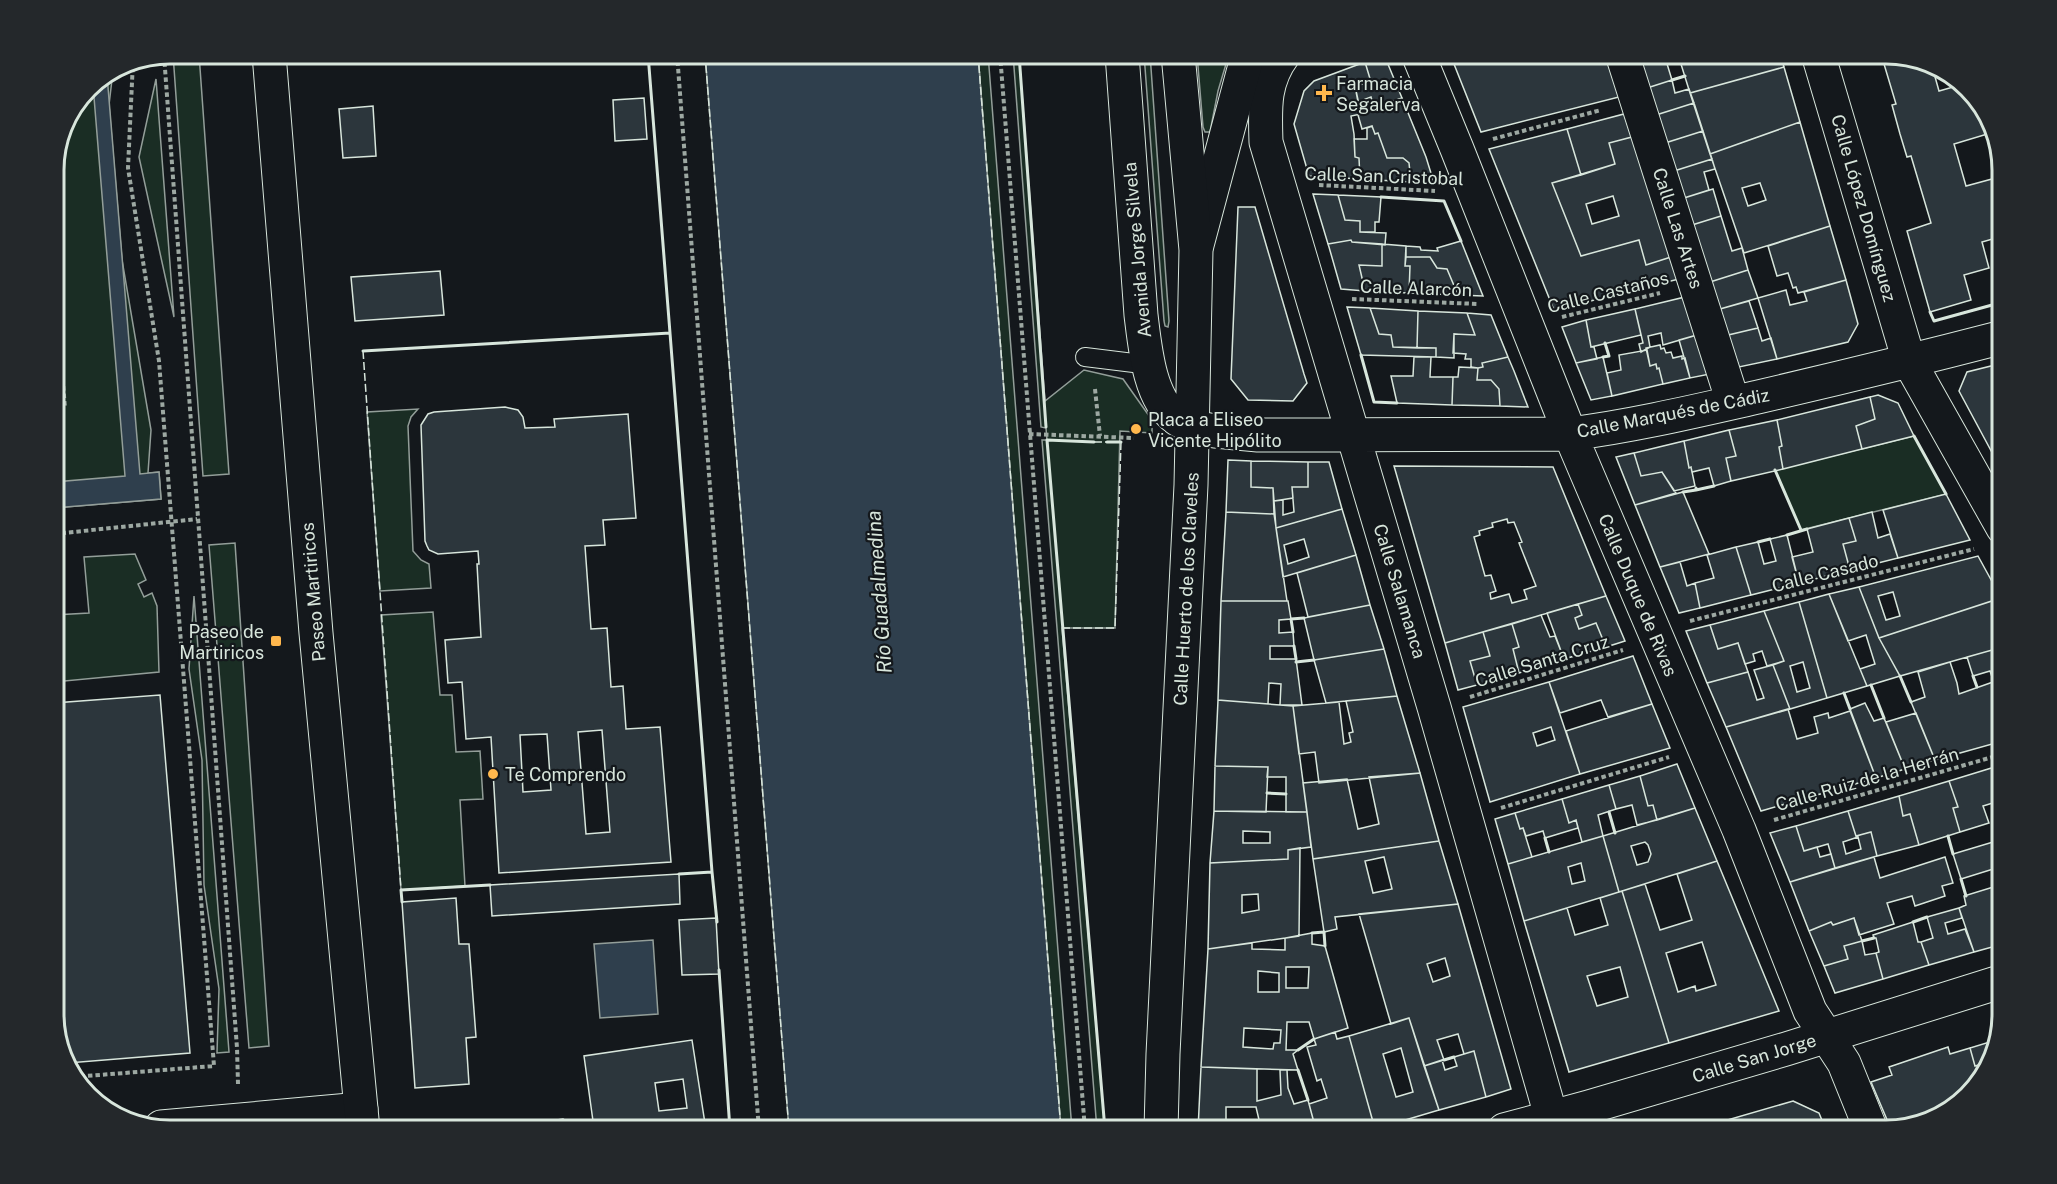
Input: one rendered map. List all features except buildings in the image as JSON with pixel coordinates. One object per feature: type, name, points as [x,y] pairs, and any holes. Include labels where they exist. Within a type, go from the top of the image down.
[{"type":"street","name":"Paseo Martiricos","points":[[270,64],[316,633],[362,1120]]},
{"type":"street","name":"Avenida Jorge Silvela","points":[[1123,64],[1141,315],[1150,365],[1155,390],[1161,402],[1176,418],[1193,427]]},
{"type":"street","points":[[1179,64],[1196,250]]},
{"type":"street","name":"Calle Huerto de los Claveles","points":[[1161,1120],[1193,427],[1196,250],[1245,64]]},
{"type":"street","name":"Calle Salamanca","points":[[1277,64],[1264,101],[1266,142],[1434,707],[1552,1120]]},
{"type":"street","name":"Calle Duque de Rivas","points":[[1422,64],[1570,434],[1702,748],[1739,830],[1810,1011],[1844,1063],[1867,1120]]},
{"type":"street","name":"Calle Las Artes","points":[[1625,64],[1733,402]]},
{"type":"street","name":"Calle López Domínguez","points":[[1821,64],[1909,361],[1992,535]]},
{"type":"street","name":"Calle Marqués de Cádiz","points":[[1193,427],[1258,435],[1570,434],[1617,428],[1992,340]]},
{"type":"street","name":"Calle San Jorge","points":[[1560,1120],[1589,1107],[1992,984]]},
{"type":"lane","points":[[1089,358],[1150,365]]},
{"type":"path","points":[[165,64],[235,1025],[240,1120]]},
{"type":"path","points":[[678,64],[758,1120]]},
{"type":"path","points":[[1001,64],[1084,1120]]},
{"type":"path","points":[[85,1076],[214,1066],[159,361],[128,168],[132,72]]},
{"type":"path","points":[[1457,149],[1637,100]]},
{"type":"path","name":"Calle San Cristobal","points":[[1311,185],[1474,193]]},
{"type":"path","name":"Calle Castaños","points":[[1523,315],[1696,284]]},
{"type":"path","name":"Calle Alarcón","points":[[1312,298],[1523,315]]},
{"type":"path","points":[[1089,358],[1100,436]]},
{"type":"path","points":[[1029,434],[1134,438]]},
{"type":"path","points":[[65,533],[197,519]]},
{"type":"path","name":"Calle Casado","points":[[1656,636],[1683,622],[1992,537]]},
{"type":"path","name":"Calle Santa Cruz","points":[[1434,707],[1629,649],[1656,636]]},
{"type":"path","points":[[1466,819],[1702,748]]},
{"type":"path","name":"Calle Ruiz de la Herrán","points":[[1739,830],[1992,757]]},
{"type":"green space","points":[[174,64],[200,64],[229,474],[203,476]]},
{"type":"green space","points":[[979,64],[989,64],[1071,1120],[1060,1120]]},
{"type":"green space","points":[[1014,64],[1020,64],[1045,401],[1084,370],[1123,379],[1152,420],[1152,433],[1120,431],[1115,628],[1062,628],[1104,1120],[1096,1120],[1042,440],[1047,440],[1046,428],[1041,427]]},
{"type":"green space","points":[[1145,64],[1151,64],[1168,327],[1165,326]]},
{"type":"green space","points":[[1198,64],[1226,64],[1210,132],[1205,132]]},
{"type":"green space","points":[[156,79],[174,317],[139,157]]},
{"type":"green space","points":[[112,82],[109,105],[122,260],[151,430],[148,473],[159,472],[161,499],[65,507],[65,163],[68,143],[75,123],[91,100]]},
{"type":"green space","points":[[418,409],[411,417],[408,426],[413,551],[421,560],[429,564],[431,588],[380,591],[367,412]]},
{"type":"green space","points":[[1914,436],[1946,494],[1801,530],[1775,470]]},
{"type":"green space","points":[[235,543],[269,1046],[249,1048],[209,545]]},
{"type":"green space","points":[[135,554],[146,580],[138,584],[144,597],[152,593],[157,606],[159,672],[65,681],[65,614],[89,613],[84,557]]},
{"type":"green space","points":[[194,596],[229,1052],[217,1053],[219,989],[204,885],[202,760],[189,669]]},
{"type":"green space","points":[[433,612],[440,695],[452,695],[456,752],[480,751],[483,799],[460,800],[465,886],[401,890],[381,615]]},
{"type":"water","name":"Río Guadalmedina","points":[[706,64],[979,64],[1060,1120],[788,1120]]},
{"type":"water","points":[[108,85],[140,474],[159,472],[161,499],[65,507],[65,481],[125,476],[94,97]]},
{"type":"water","points":[[653,940],[658,1014],[600,1018],[594,944]]},
{"type":"fence","points":[[706,64],[788,1120]]},
{"type":"fence","points":[[979,64],[1060,1120]]},
{"type":"fence","points":[[363,351],[401,890]]},
{"type":"fence","points":[[1094,442],[1107,442]]},
{"type":"fence","points":[[1062,628],[1115,628],[1121,442]]},
{"type":"wall","points":[[649,64],[670,333]]},
{"type":"wall","points":[[1020,64],[1046,427]]},
{"type":"wall","points":[[1672,80],[1685,76]]},
{"type":"wall","points":[[1381,197],[1444,201],[1461,241]]},
{"type":"wall","points":[[1930,312],[1934,321],[1992,305]]},
{"type":"wall","points":[[363,351],[670,333],[712,872]]},
{"type":"wall","points":[[1603,357],[1609,356],[1605,343]]},
{"type":"wall","points":[[1361,355],[1374,402],[1397,403]]},
{"type":"wall","points":[[1914,436],[1946,494]]},
{"type":"wall","points":[[1094,442],[1047,440],[1104,1120]]},
{"type":"wall","points":[[1107,442],[1121,442]]},
{"type":"wall","points":[[1775,470],[1801,530]]},
{"type":"wall","points":[[1696,490],[1714,486]]},
{"type":"wall","points":[[1683,492],[1696,490],[1696,488]]},
{"type":"wall","points":[[1787,535],[1807,529]]},
{"type":"wall","points":[[1758,542],[1770,539]]},
{"type":"wall","points":[[1293,632],[1291,619],[1304,618]]},
{"type":"wall","points":[[1294,646],[1296,659]]},
{"type":"wall","points":[[1296,662],[1314,660]]},
{"type":"wall","points":[[1900,676],[1911,702]]},
{"type":"wall","points":[[1973,676],[1977,687]]},
{"type":"wall","points":[[1871,685],[1884,718]]},
{"type":"wall","points":[[1844,693],[1850,709]]},
{"type":"wall","points":[[1267,793],[1286,794]]},
{"type":"wall","points":[[1609,812],[1615,833]]},
{"type":"wall","points":[[1948,836],[1953,854]]},
{"type":"wall","points":[[1545,838],[1549,852]]},
{"type":"wall","points":[[679,874],[712,872],[717,922]]},
{"type":"wall","points":[[1961,879],[1966,896]]},
{"type":"wall","points":[[402,902],[401,890],[490,885]]},
{"type":"wall","points":[[1913,922],[1927,917]]},
{"type":"wall","points":[[1312,933],[1324,932],[1325,946]]},
{"type":"wall","points":[[1862,941],[1874,938]]},
{"type":"wall","points":[[719,970],[729,1120]]},
{"type":"wall","points":[[1298,1050],[1314,1039]]},
{"type":"wall","points":[[1444,1060],[1454,1057]]},
{"type":"wall","points":[[1298,1070],[1308,1100]]},
{"type":"place","name":"Farmacia Segalerva","points":[[1324,93]]},
{"type":"place","name":"Placa a Eliseo Vicente Hipólito","points":[[1136,429]]},
{"type":"place","name":"Paseo de Martiricos","points":[[276,641]]},
{"type":"place","name":"Te Comprendo","points":[[493,774]]}]
